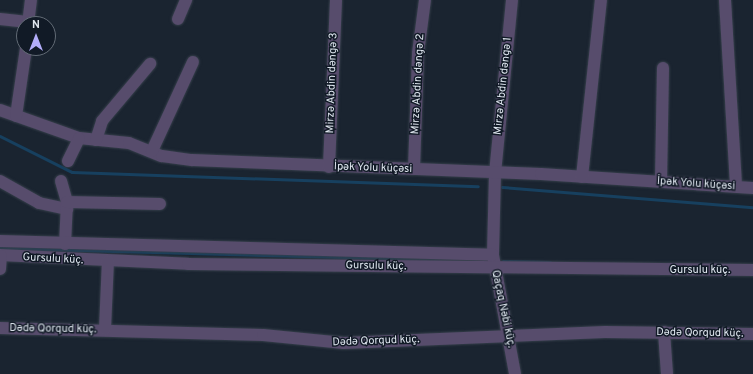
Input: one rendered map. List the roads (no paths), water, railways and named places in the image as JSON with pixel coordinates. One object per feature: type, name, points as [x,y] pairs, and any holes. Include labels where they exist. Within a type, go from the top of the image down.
[{"type":"street","points":[[29,16],[31,0]]},
{"type":"street","points":[[178,19],[186,0]]},
{"type":"street","name":"Mirzə Abdin dəngə 3","points":[[329,167],[336,0]]},
{"type":"street","name":"Mirzə Abdin dəngə 2","points":[[414,169],[418,53],[425,0]]},
{"type":"street","name":"Mirzə Abdin dəngə 1","points":[[495,173],[512,0]]},
{"type":"street","points":[[582,177],[601,0]]},
{"type":"street","points":[[725,0],[736,187]]},
{"type":"street","points":[[0,19],[16,21]]},
{"type":"street","points":[[16,116],[25,56]]},
{"type":"street","points":[[152,151],[193,62]]},
{"type":"street","points":[[96,140],[102,121],[150,64]]},
{"type":"street","points":[[661,182],[663,68]]},
{"type":"street","name":"İpək Yolu küçəsi","points":[[0,110],[79,138],[129,143],[152,151],[192,160],[582,177],[753,188]]},
{"type":"street","points":[[68,160],[79,138]]},
{"type":"street","name":"Qaçaq Nəbi küç.","points":[[495,173],[493,269],[510,335],[515,374]]},
{"type":"street","points":[[0,181],[39,203],[67,206],[160,204]]},
{"type":"street","points":[[61,181],[67,206],[65,244]]},
{"type":"street","points":[[0,241],[493,255]]},
{"type":"street","points":[[0,269],[1,256]]},
{"type":"street","name":"Gursulu küç.","points":[[1,256],[108,261],[493,269],[753,270]]},
{"type":"street","points":[[105,329],[108,261]]},
{"type":"street","name":"Dədə Qorqud küç.","points":[[0,328],[105,329],[263,335],[344,343],[510,335],[664,332],[753,334]]},
{"type":"street","points":[[664,332],[666,374]]},
{"type":"waterway","points":[[0,136],[72,172],[478,186]]},
{"type":"waterway","points":[[502,187],[753,207]]},
{"type":"waterway","points":[[0,248],[482,261]]},
{"type":"waterway","points":[[503,261],[550,262]]}]
